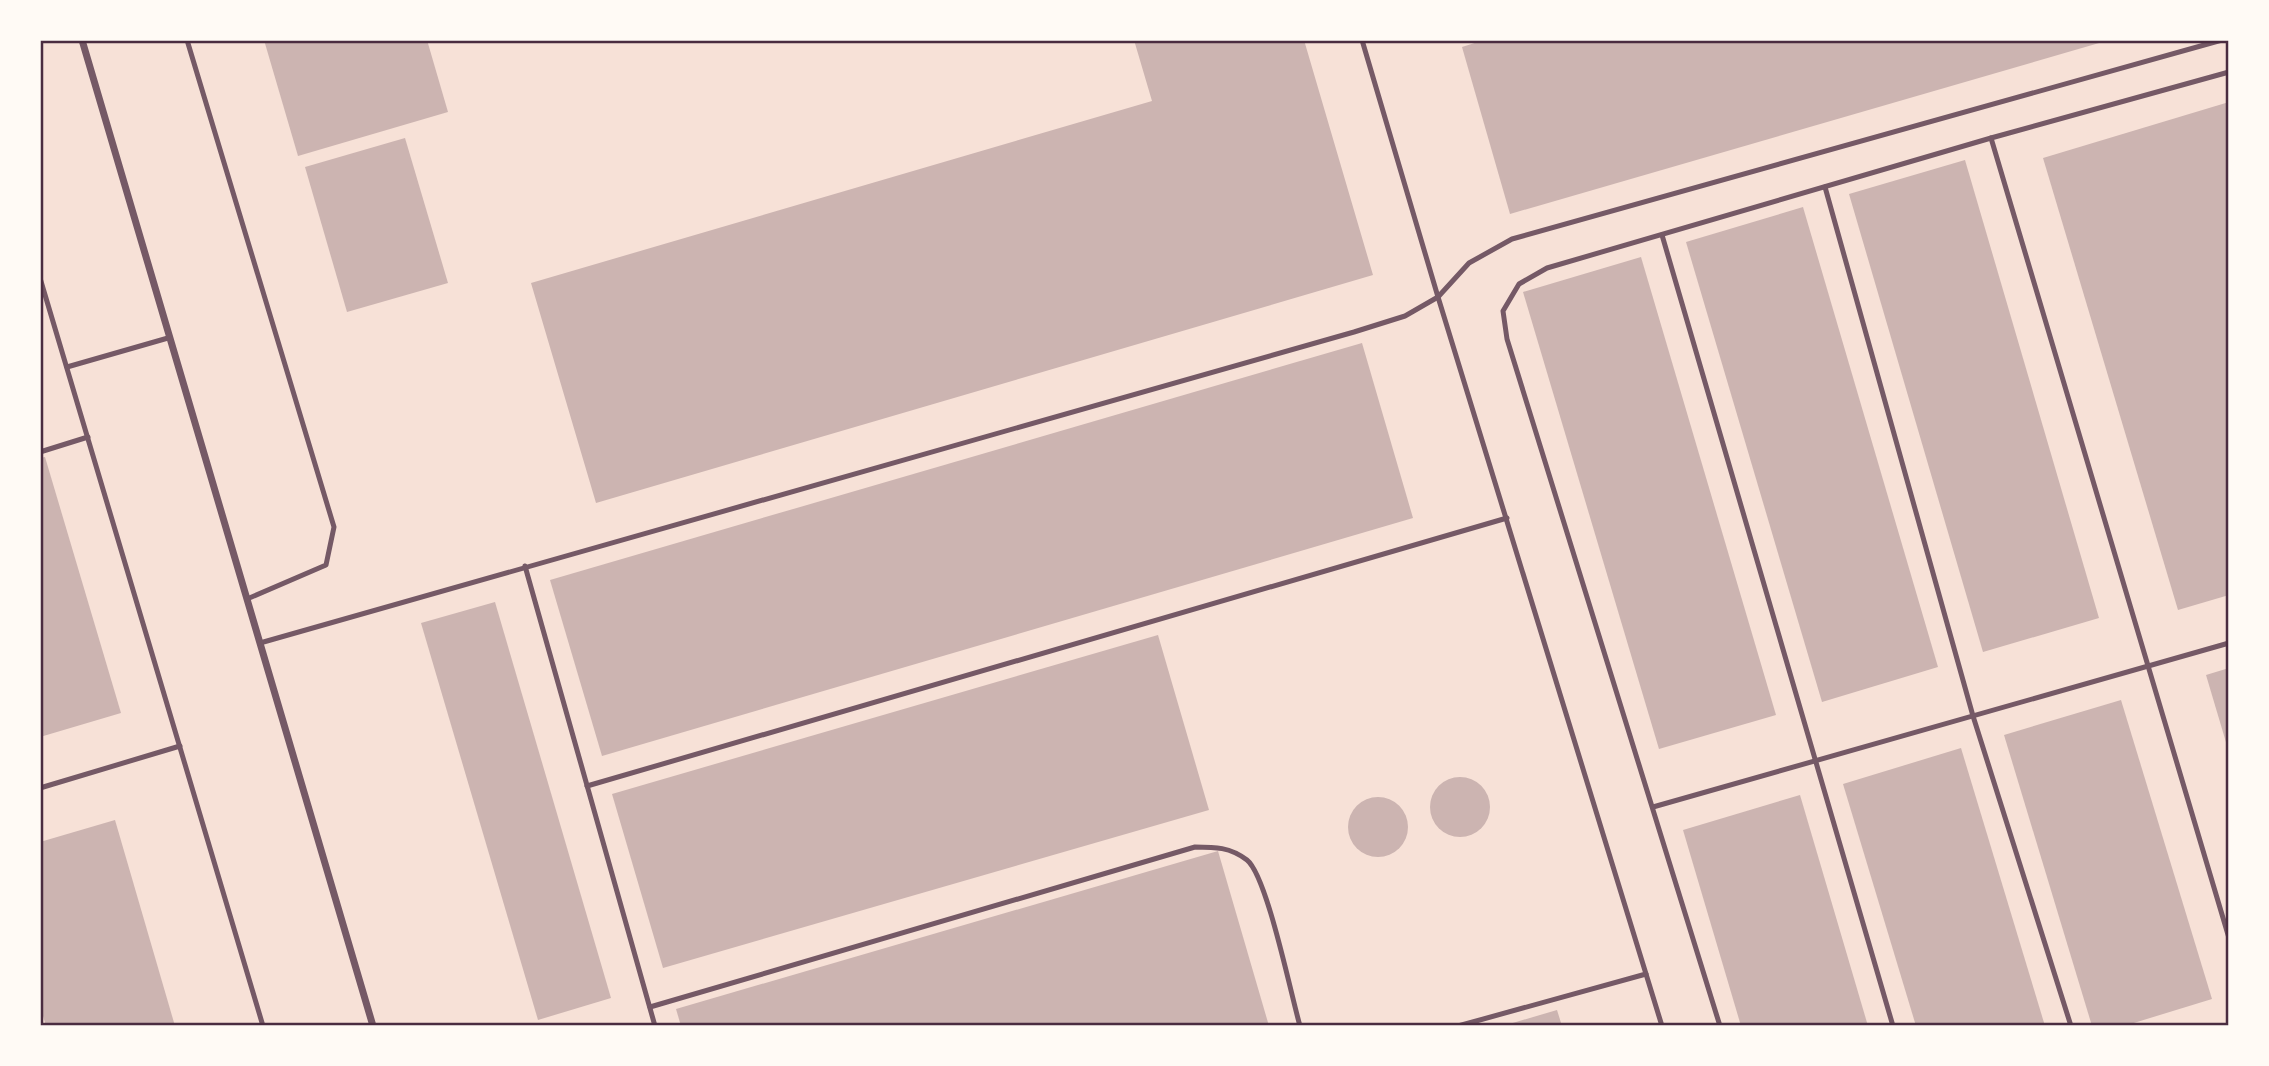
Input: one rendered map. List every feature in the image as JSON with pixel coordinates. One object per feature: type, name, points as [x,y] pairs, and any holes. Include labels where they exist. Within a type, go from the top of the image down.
[{"type":"street","points":[[82,40],[373,1026]]},
{"type":"lane","points":[[187,40],[334,527],[326,565],[247,599]]},
{"type":"lane","points":[[1362,40],[1662,1026]]},
{"type":"lane","points":[[260,643],[1354,332],[1405,316],[1438,297],[1469,263],[1512,239],[2222,40]]},
{"type":"lane","points":[[1720,1026],[1507,339],[1503,311],[1519,284],[1547,268],[1991,138],[2229,72]]},
{"type":"lane","points":[[1991,138],[2229,937]]},
{"type":"lane","points":[[1825,187],[1973,716],[2071,1026]]},
{"type":"lane","points":[[1662,235],[1894,1026]]},
{"type":"lane","points":[[40,278],[263,1026]]},
{"type":"lane","points":[[67,367],[168,338]]},
{"type":"lane","points":[[40,452],[88,437]]},
{"type":"lane","points":[[587,786],[1507,518]]},
{"type":"lane","points":[[525,566],[655,1026]]},
{"type":"lane","points":[[1653,807],[2229,643]]},
{"type":"lane","points":[[40,788],[180,746]]},
{"type":"lane","points":[[650,1007],[1195,847],[1224,847],[1248,860],[1262,883],[1300,1026]]},
{"type":"lane","points":[[1458,1026],[1646,974]]},
{"type":"building","points":[[264,40],[427,40],[448,112],[298,156]]},
{"type":"building","points":[[1134,40],[1304,40],[1373,275],[596,503],[531,283],[1152,101]]},
{"type":"building","points":[[1484,40],[2106,41],[1510,214],[1462,47]]},
{"type":"building","points":[[2229,102],[2229,595],[2178,610],[2043,158]]},
{"type":"building","points":[[405,138],[448,283],[347,312],[305,167]]},
{"type":"building","points":[[1965,160],[2099,618],[1983,652],[1849,194]]},
{"type":"building","points":[[1803,207],[1938,667],[1822,702],[1686,242]]},
{"type":"building","points":[[1641,257],[1776,715],[1659,749],[1523,292]]},
{"type":"building","points":[[1362,343],[1413,518],[602,756],[550,580]]},
{"type":"building","points":[[45,457],[121,713],[40,737],[40,458]]},
{"type":"building","points":[[495,602],[611,998],[538,1020],[421,623]]},
{"type":"building","points":[[1158,635],[1209,810],[663,968],[612,794]]},
{"type":"building","points":[[2229,668],[2229,749],[2228,749],[2206,675]]},
{"type":"building","points":[[2121,700],[2212,999],[2124,1026],[2092,1026],[2004,735]]},
{"type":"building","points":[[1961,748],[2045,1026],[1916,1026],[1843,784]]},
{"type":"building","points":[[1460,777],[1481,786],[1490,807],[1481,828],[1460,837],[1439,828],[1430,807],[1439,786]]},
{"type":"building","points":[[1800,795],[1868,1026],[1741,1026],[1683,830]]},
{"type":"building","points":[[1378,797],[1399,806],[1408,827],[1399,848],[1378,857],[1357,848],[1348,827],[1357,806]]},
{"type":"building","points":[[115,820],[175,1026],[46,1026],[40,1006],[40,842]]},
{"type":"building","points":[[1218,851],[1269,1026],[681,1026],[676,1009]]},
{"type":"building","points":[[1557,1010],[1562,1026],[1506,1026],[1506,1025]]}]
